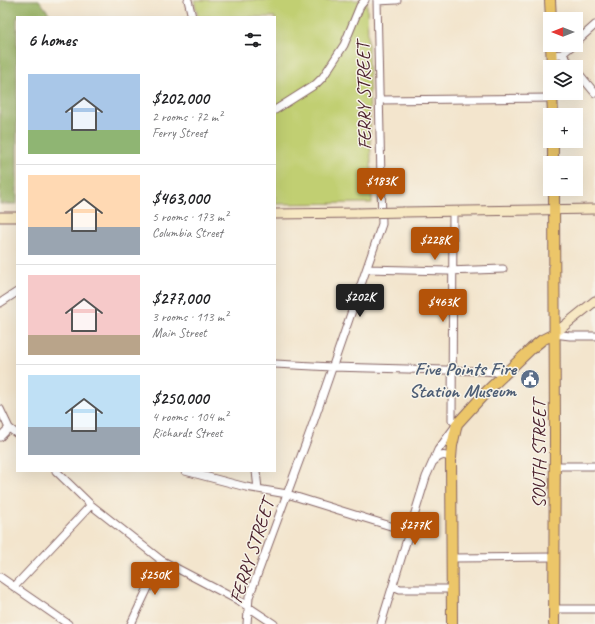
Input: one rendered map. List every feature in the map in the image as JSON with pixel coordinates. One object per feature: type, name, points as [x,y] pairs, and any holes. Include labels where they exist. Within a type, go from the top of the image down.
[{"type":"main road","points":[[550,0],[551,12]]},
{"type":"main road","name":"SOUTH STREET","points":[[554,196],[554,624]]},
{"type":"main road","points":[[276,214],[595,209]]},
{"type":"main road","points":[[0,217],[16,217]]},
{"type":"main road","points":[[452,624],[452,446],[458,424],[488,390],[531,349],[542,340],[554,334],[595,301]]},
{"type":"street","points":[[188,0],[192,16]]},
{"type":"street","points":[[276,109],[316,84],[323,77],[344,45],[360,6],[365,0]]},
{"type":"street","points":[[377,0],[397,0]]},
{"type":"street","name":"FERRY STREET","points":[[247,624],[249,597],[382,224],[377,0]]},
{"type":"street","points":[[583,36],[595,25]]},
{"type":"street","points":[[557,52],[562,54],[567,60]]},
{"type":"street","points":[[583,78],[595,93]]},
{"type":"street","points":[[379,100],[543,95]]},
{"type":"street","points":[[381,624],[426,477],[438,450],[458,424],[452,420],[453,212]]},
{"type":"street","points":[[367,269],[503,269]]},
{"type":"street","points":[[0,303],[16,293]]},
{"type":"street","points":[[554,334],[570,336],[595,336]]},
{"type":"street","points":[[276,364],[496,372],[503,377]]},
{"type":"street","points":[[0,409],[9,428],[16,433]]},
{"type":"street","points":[[0,437],[9,428]]},
{"type":"street","points":[[434,461],[443,455],[452,458]]},
{"type":"street","points":[[555,466],[595,466]]},
{"type":"street","points":[[57,472],[91,505],[161,560],[248,606],[274,624]]},
{"type":"street","points":[[189,472],[258,490],[287,494],[410,532]]},
{"type":"street","points":[[256,472],[258,490]]},
{"type":"street","points":[[14,587],[91,505]]},
{"type":"street","points":[[452,558],[554,557]]},
{"type":"street","points":[[131,624],[161,560]]},
{"type":"street","points":[[0,576],[68,624]]},
{"type":"street","points":[[392,586],[400,589],[452,588]]},
{"type":"street","points":[[554,609],[595,609]]},
{"type":"green space","points":[[0,0],[39,0],[51,16],[16,16],[16,204],[0,204]]},
{"type":"green space","points":[[194,0],[367,0],[372,203],[276,204],[276,16],[198,16]]},
{"type":"place","name":"Five Points Fire Station Museum","points":[[530,379]]}]
